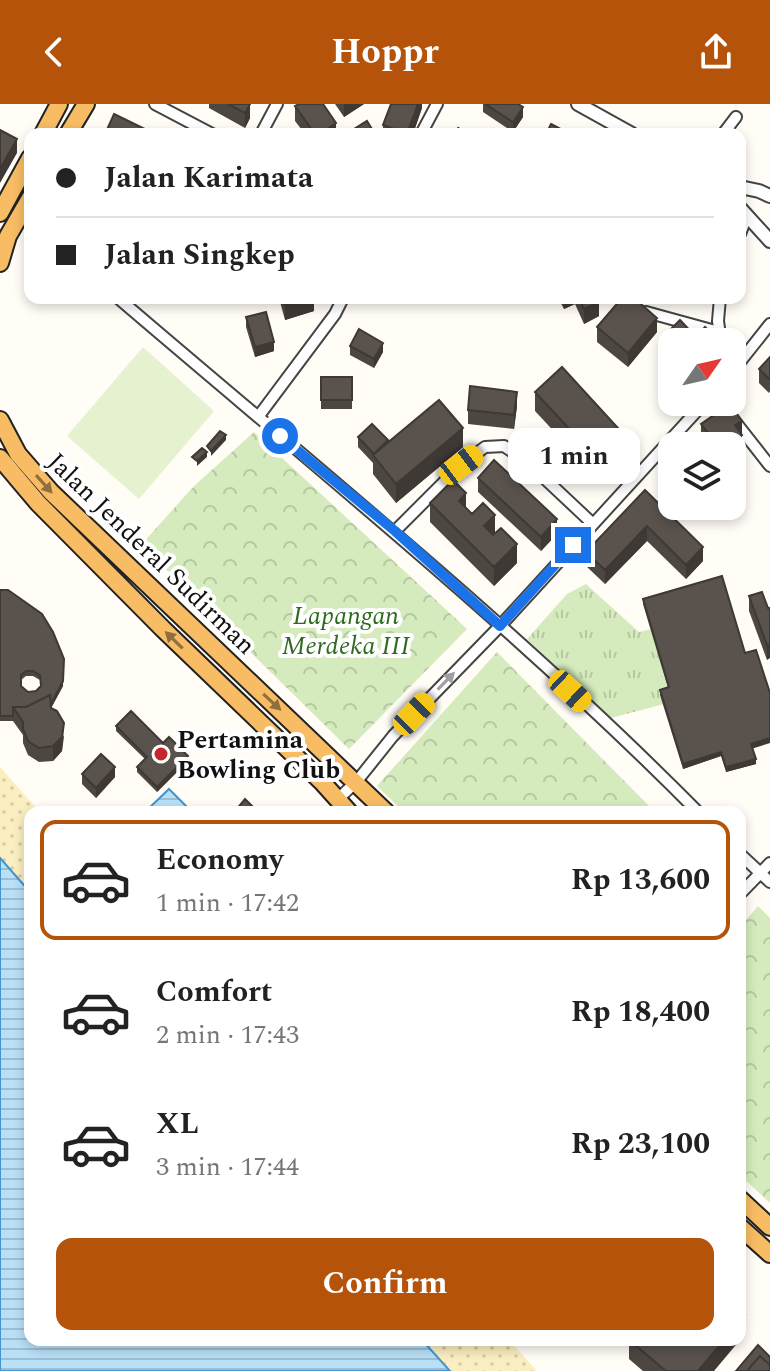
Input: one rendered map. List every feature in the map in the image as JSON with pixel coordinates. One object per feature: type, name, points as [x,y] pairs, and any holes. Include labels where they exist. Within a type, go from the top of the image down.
[{"type":"highway","points":[[46,128],[59,104]]},
{"type":"highway","points":[[72,128],[86,104]]},
{"type":"highway","points":[[0,213],[24,169]]},
{"type":"highway","points":[[0,263],[8,236],[24,208]]},
{"type":"highway","name":"Jalan Jenderal Sudirman","points":[[0,420],[18,454],[51,492],[380,806]]},
{"type":"highway","name":"Jalan Jenderal Sudirman","points":[[0,458],[38,503],[344,805]]},
{"type":"highway","points":[[746,1205],[770,1227]]},
{"type":"highway","points":[[746,1231],[767,1244]]},
{"type":"street","points":[[155,104],[201,128]]},
{"type":"street","points":[[264,128],[277,104]]},
{"type":"street","points":[[424,128],[437,104]]},
{"type":"street","points":[[578,104],[621,128]]},
{"type":"street","points":[[728,128],[736,117]]},
{"type":"street","points":[[746,188],[770,196]]},
{"type":"street","points":[[746,214],[768,236]]},
{"type":"street","points":[[125,304],[395,531],[692,806]]},
{"type":"street","points":[[258,417],[340,304]]},
{"type":"street","points":[[720,304],[720,328]]},
{"type":"street","points":[[646,312],[693,328]]},
{"type":"street","points":[[746,354],[770,324]]},
{"type":"street","points":[[344,805],[357,781],[393,736],[500,626],[692,416]]},
{"type":"street","points":[[729,416],[770,466]]},
{"type":"street","points":[[395,531],[461,465],[485,447],[504,446],[526,461],[593,524]]},
{"type":"street","points":[[746,860],[770,882]]},
{"type":"street","points":[[746,887],[770,863]]},
{"type":"green space","points":[[143,347],[214,411],[139,499],[67,436]]},
{"type":"green space","name":"Lapangan Merdeka III","points":[[254,432],[467,629],[349,749],[141,545],[193,487]]},
{"type":"green space","points":[[586,584],[639,632],[651,629],[669,692],[664,704],[611,718],[527,639],[567,594]]},
{"type":"green space","points":[[497,652],[649,806],[398,806],[377,786]]},
{"type":"green space","points":[[758,906],[770,918],[770,1203],[746,1181],[746,920]]},
{"type":"sand","points":[[0,767],[35,806],[24,806],[24,885],[0,858]]},
{"type":"sand","points":[[427,1346],[514,1346],[537,1371],[450,1371]]},
{"type":"water","points":[[169,789],[186,806],[151,806]]},
{"type":"water","points":[[0,858],[24,885],[24,1346],[427,1346],[450,1371],[0,1371]]},
{"type":"building","points":[[228,104],[250,104],[245,113]]},
{"type":"building","points":[[323,104],[336,123],[329,128],[311,128],[295,106]]},
{"type":"building","points":[[391,104],[418,104],[409,128],[383,125]]},
{"type":"building","points":[[485,104],[518,104],[523,107],[513,122]]},
{"type":"building","points":[[114,114],[143,128],[108,128]]},
{"type":"building","points":[[367,121],[371,128],[356,128]]},
{"type":"building","points":[[0,130],[17,139],[0,169]]},
{"type":"building","points":[[617,304],[641,304],[657,318],[628,353],[597,327]]},
{"type":"building","points":[[266,312],[274,342],[255,347],[246,317]]},
{"type":"building","points":[[680,320],[688,328],[672,328]]},
{"type":"building","points":[[359,329],[383,343],[374,359],[350,346]]},
{"type":"building","points":[[770,357],[770,377],[769,379],[759,369]]},
{"type":"building","points":[[562,367],[627,438],[601,463],[535,392]]},
{"type":"building","points":[[321,377],[352,377],[352,400],[321,400]]},
{"type":"building","points":[[470,386],[517,392],[514,415],[468,410]]},
{"type":"building","points":[[439,400],[463,428],[396,484],[373,455]]},
{"type":"building","points":[[713,416],[738,416],[742,421],[735,425],[740,432],[707,432],[701,424]]},
{"type":"building","points":[[372,424],[388,440],[374,454],[358,437]]},
{"type":"building","points":[[220,431],[226,435],[211,451],[207,446]]},
{"type":"building","points":[[202,448],[207,452],[197,461],[192,457]]},
{"type":"building","points":[[494,460],[557,519],[541,537],[478,478]]},
{"type":"building","points":[[453,480],[466,493],[459,501],[472,514],[483,503],[495,515],[484,526],[493,535],[501,528],[517,544],[494,567],[430,503]]},
{"type":"building","points":[[645,490],[658,503],[658,520],[676,520],[703,547],[686,565],[647,526],[605,570],[586,552]]},
{"type":"building","points":[[722,576],[745,653],[756,650],[770,693],[770,738],[751,744],[756,759],[726,767],[721,752],[683,764],[660,690],[669,687],[643,599]]},
{"type":"building","points":[[0,590],[8,590],[42,614],[53,632],[64,659],[63,681],[51,704],[50,695],[26,707],[13,707],[13,716],[0,716]],"holes":[[[33,671],[40,675],[41,686],[36,691],[28,692],[21,686],[21,675]]]},
{"type":"building","points":[[762,592],[770,608],[770,644],[767,645],[749,596]]},
{"type":"building","points":[[50,695],[51,708],[57,711],[64,723],[62,737],[53,746],[39,748],[28,741],[23,722],[13,707],[26,707]]},
{"type":"building","name":"Pertamina Bowling Club","points":[[131,711],[163,743],[169,737],[188,756],[157,787],[137,767],[147,757],[116,726]]},
{"type":"building","points":[[101,754],[115,767],[96,788],[82,774]]},
{"type":"building","points":[[245,799],[252,806],[239,806]]},
{"type":"building","points":[[758,1345],[770,1357],[770,1365],[760,1356],[747,1371],[736,1371]]},
{"type":"building","points":[[636,1346],[719,1346],[698,1371],[666,1371]]},
{"type":"building","points":[[760,1356],[770,1365],[770,1371],[747,1371]]},
{"type":"place","name":"Pertamina Bowling Club","points":[[161,754]]},
{"type":"route","points":[[280,436],[395,531],[500,626],[573,545]]}]
